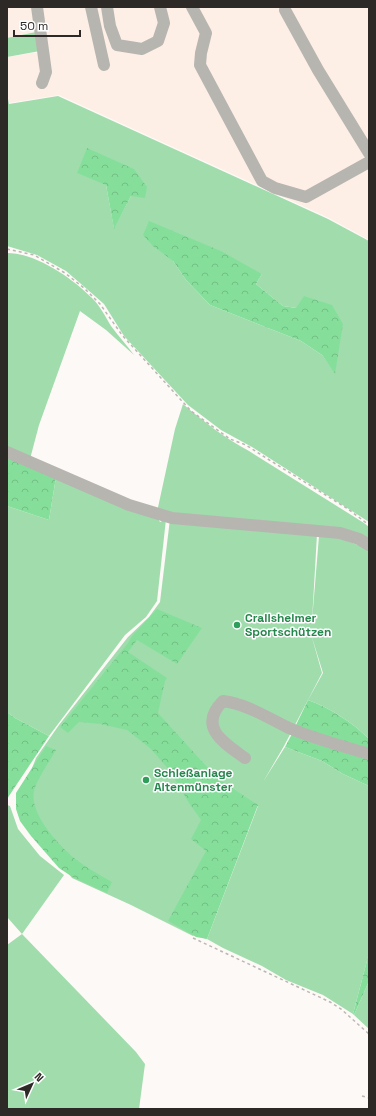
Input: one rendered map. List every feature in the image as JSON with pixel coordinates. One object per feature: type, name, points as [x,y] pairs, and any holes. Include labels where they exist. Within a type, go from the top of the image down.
[{"type":"street","points":[[37,7],[46,72],[42,83]]},
{"type":"street","points":[[91,7],[104,65]]},
{"type":"street","points":[[107,7],[110,26],[117,45],[142,49],[158,41],[164,23],[160,7]]},
{"type":"street","points":[[192,7],[206,33],[201,53],[200,65],[262,181],[275,188],[306,197],[369,162]]},
{"type":"street","points":[[285,10],[318,70],[369,153]]},
{"type":"street","points":[[7,452],[129,506],[172,518],[340,533],[359,539],[369,545]]},
{"type":"street","points":[[245,758],[223,742],[212,728],[211,719],[219,705],[223,702],[249,708],[289,728],[330,743],[369,754]]},
{"type":"path","points":[[7,249],[34,256],[65,273],[84,288],[100,304],[122,335],[191,411],[230,439],[246,445],[348,509],[369,525]]},
{"type":"path","points":[[193,938],[330,1002],[341,1009],[369,1034]]},
{"type":"path","points":[[362,1096],[369,1098]]},
{"type":"shaded area","points":[[7,7],[369,7],[369,240],[329,218],[59,95],[9,103],[7,90],[7,57],[39,52],[7,42]]},
{"type":"green space","points":[[36,32],[40,51],[7,57],[7,38]]},
{"type":"green space","points":[[7,93],[9,104],[58,96],[328,219],[369,241],[369,522],[252,447],[221,430],[188,405],[124,336],[104,304],[66,271],[37,255],[7,246]],"holes":[[[106,185],[131,196],[114,228]],[[173,261],[262,274],[256,284],[283,306],[296,308],[335,373],[322,355],[301,341],[210,305],[186,280]]]},
{"type":"green space","points":[[87,148],[134,169],[147,187],[145,198],[131,196],[114,229],[106,185],[77,173]]},
{"type":"green space","points":[[149,221],[221,251],[262,274],[256,284],[283,306],[296,308],[304,296],[332,305],[343,324],[335,374],[322,355],[301,341],[210,305],[186,280],[173,261],[153,246],[143,235]]},
{"type":"green space","points":[[7,253],[30,257],[41,262],[64,275],[84,290],[95,301],[111,326],[134,355],[106,330],[80,311],[39,425],[30,459],[7,450]]},
{"type":"green space","points":[[183,404],[232,441],[364,523],[369,527],[369,542],[157,512],[175,429]]},
{"type":"green space","points":[[7,456],[56,477],[49,520],[7,506]]},
{"type":"green space","points":[[56,477],[157,517],[160,522],[166,519],[157,601],[146,617],[125,635],[49,736],[15,718],[7,712],[7,506],[49,520]]},
{"type":"green space","points":[[170,519],[317,534],[312,621],[319,536],[336,537],[369,549],[369,739],[340,716],[308,700],[323,673],[311,634],[322,673],[284,746],[263,782],[285,747],[322,761],[343,774],[369,786],[369,953],[353,1014],[323,995],[286,980],[262,966],[207,939],[258,806],[252,802],[193,936],[72,878],[31,827],[24,789],[36,758],[59,725],[128,637],[149,617],[160,602]]},
{"type":"green space","points":[[157,609],[202,628],[177,664],[137,640],[128,652],[167,678],[158,713],[217,778],[258,805],[207,939],[196,937],[168,921],[206,851],[191,839],[201,820],[170,771],[151,749],[127,730],[100,724],[79,722],[68,733],[60,727],[128,643],[132,636]]},
{"type":"green space","points":[[308,700],[340,716],[355,727],[369,739],[369,752],[295,727]]},
{"type":"green space","points":[[7,712],[15,718],[49,736],[7,799]]},
{"type":"green space","points":[[293,732],[369,757],[369,786],[343,774],[322,761],[285,747]]},
{"type":"green space","points":[[46,746],[56,750],[35,787],[34,800],[36,810],[47,829],[71,855],[82,864],[112,882],[107,893],[74,878],[59,868],[20,821],[16,809],[16,793]]},
{"type":"green space","points":[[7,805],[10,806],[18,829],[40,856],[64,875],[22,934],[7,917]]},
{"type":"green space","points":[[22,934],[136,1052],[145,1064],[139,1109],[7,1109],[7,945]]},
{"type":"green space","points":[[369,953],[369,981],[354,1015],[353,1014]]},
{"type":"green space","points":[[369,981],[369,1029],[354,1015]]},
{"type":"place","name":"Crailsheimer Sportschützen","points":[[237,625]]},
{"type":"place","name":"Schießanlage Altenmünster","points":[[146,780]]}]
